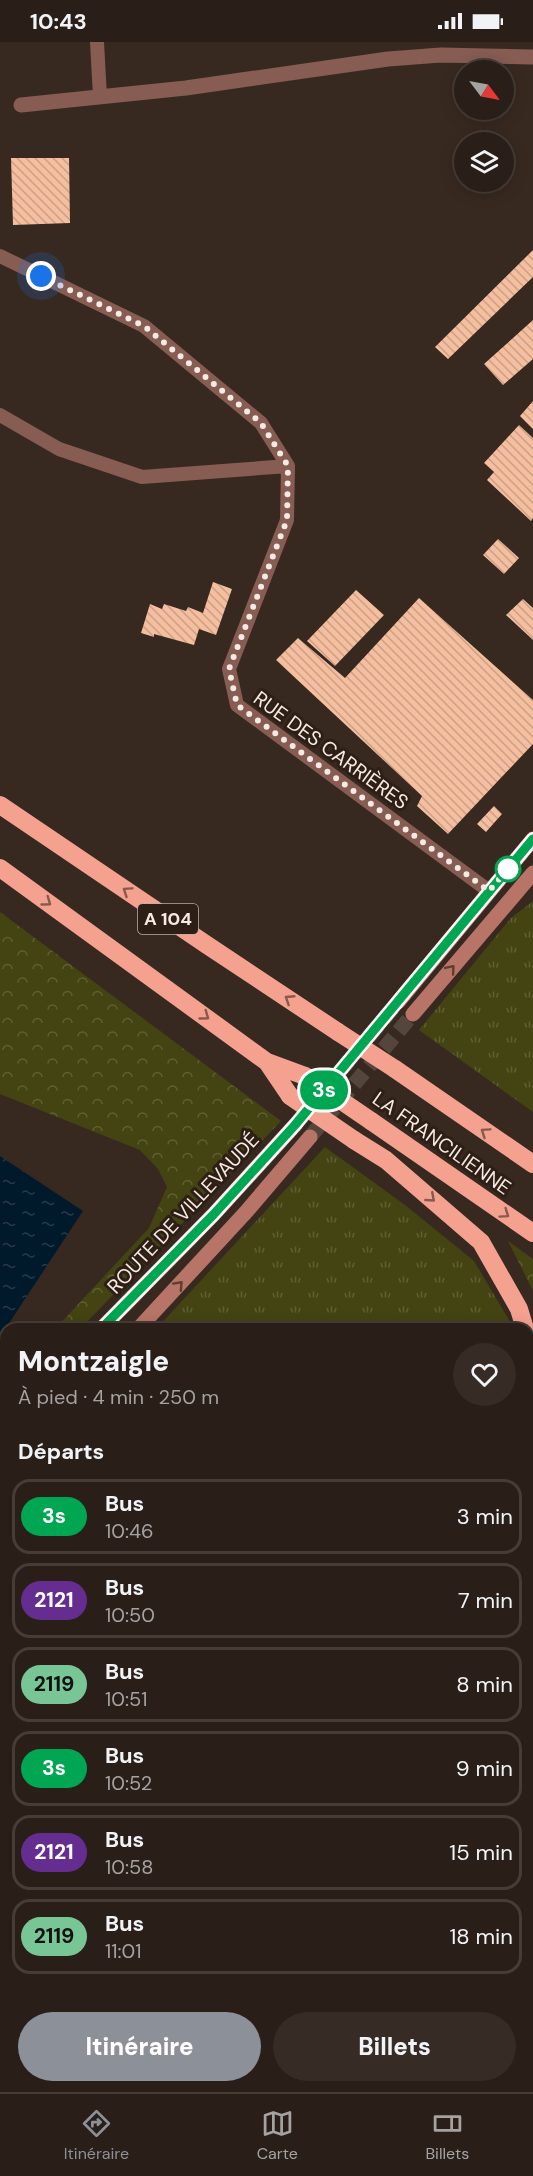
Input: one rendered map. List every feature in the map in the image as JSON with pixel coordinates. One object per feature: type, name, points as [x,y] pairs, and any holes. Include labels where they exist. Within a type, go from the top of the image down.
[{"type":"highway","name":"LA FRANCILIENNE","points":[[0,805],[533,1164]]},
{"type":"highway","name":"LA FRANCILIENNE","points":[[0,867],[267,1062],[305,1076],[533,1233]]},
{"type":"highway","points":[[267,1062],[290,1096],[386,1160],[482,1242],[519,1309],[523,1323]]},
{"type":"main road","points":[[398,1002],[533,839]]},
{"type":"main road","points":[[413,1014],[533,873]]},
{"type":"main road","name":"ROUTE DE VILLEVAUDÉ","points":[[107,1323],[214,1214],[295,1125]]},
{"type":"main road","points":[[144,1323],[246,1212],[310,1137]]},
{"type":"street","points":[[21,105],[186,88],[388,59],[441,55],[533,57]]},
{"type":"lane","points":[[97,42],[100,97]]},
{"type":"lane","points":[[0,256],[144,326],[261,423],[288,466],[142,477],[59,449],[0,415]]},
{"type":"lane","name":"RUE DES CARRIÈRES","points":[[288,466],[287,520],[229,669],[237,705],[489,891]]},
{"type":"green space","points":[[533,901],[533,1112],[419,1030],[511,918]]},
{"type":"green space","points":[[0,912],[281,1121],[86,1323],[61,1323],[149,1228],[167,1187],[158,1169],[140,1150],[0,1094]]},
{"type":"green space","points":[[325,1147],[405,1205],[474,1261],[511,1323],[162,1323]]},
{"type":"green space","points":[[508,1241],[533,1259],[533,1291]]},
{"type":"water","points":[[0,1156],[83,1211],[9,1323],[0,1323]]},
{"type":"building","points":[[11,158],[69,158],[70,223],[13,225]]},
{"type":"building","points":[[533,250],[533,277],[448,359],[435,347]]},
{"type":"building","points":[[533,320],[533,359],[503,385],[484,364]]},
{"type":"building","points":[[533,401],[533,429],[520,416]]},
{"type":"building","points":[[519,425],[533,438],[533,518],[531,521],[487,480],[494,472],[484,463]]},
{"type":"building","points":[[498,539],[519,558],[504,574],[483,555]]},
{"type":"building","points":[[213,582],[232,589],[216,635],[199,629],[194,645],[154,634],[154,637],[141,633],[150,604],[162,609],[164,604],[186,611],[188,607],[203,613]]},
{"type":"building","points":[[356,590],[384,615],[335,666],[307,641]]},
{"type":"building","points":[[419,598],[533,700],[533,744],[448,834],[417,806],[422,796],[276,660],[298,638],[345,678]]},
{"type":"building","points":[[523,599],[533,608],[533,640],[506,615]]},
{"type":"building","points":[[494,806],[502,814],[486,832],[477,824]]},
{"type":"tunnel","points":[[295,1125],[398,1002]]},
{"type":"tunnel","points":[[310,1137],[413,1014]]},
{"type":"bus line","name":"3s","points":[[107,1323],[214,1214],[295,1125],[533,839]]},
{"type":"route","points":[[41,276],[144,326],[261,423],[288,466],[287,520],[229,669],[237,705],[489,891],[508,869]]}]
